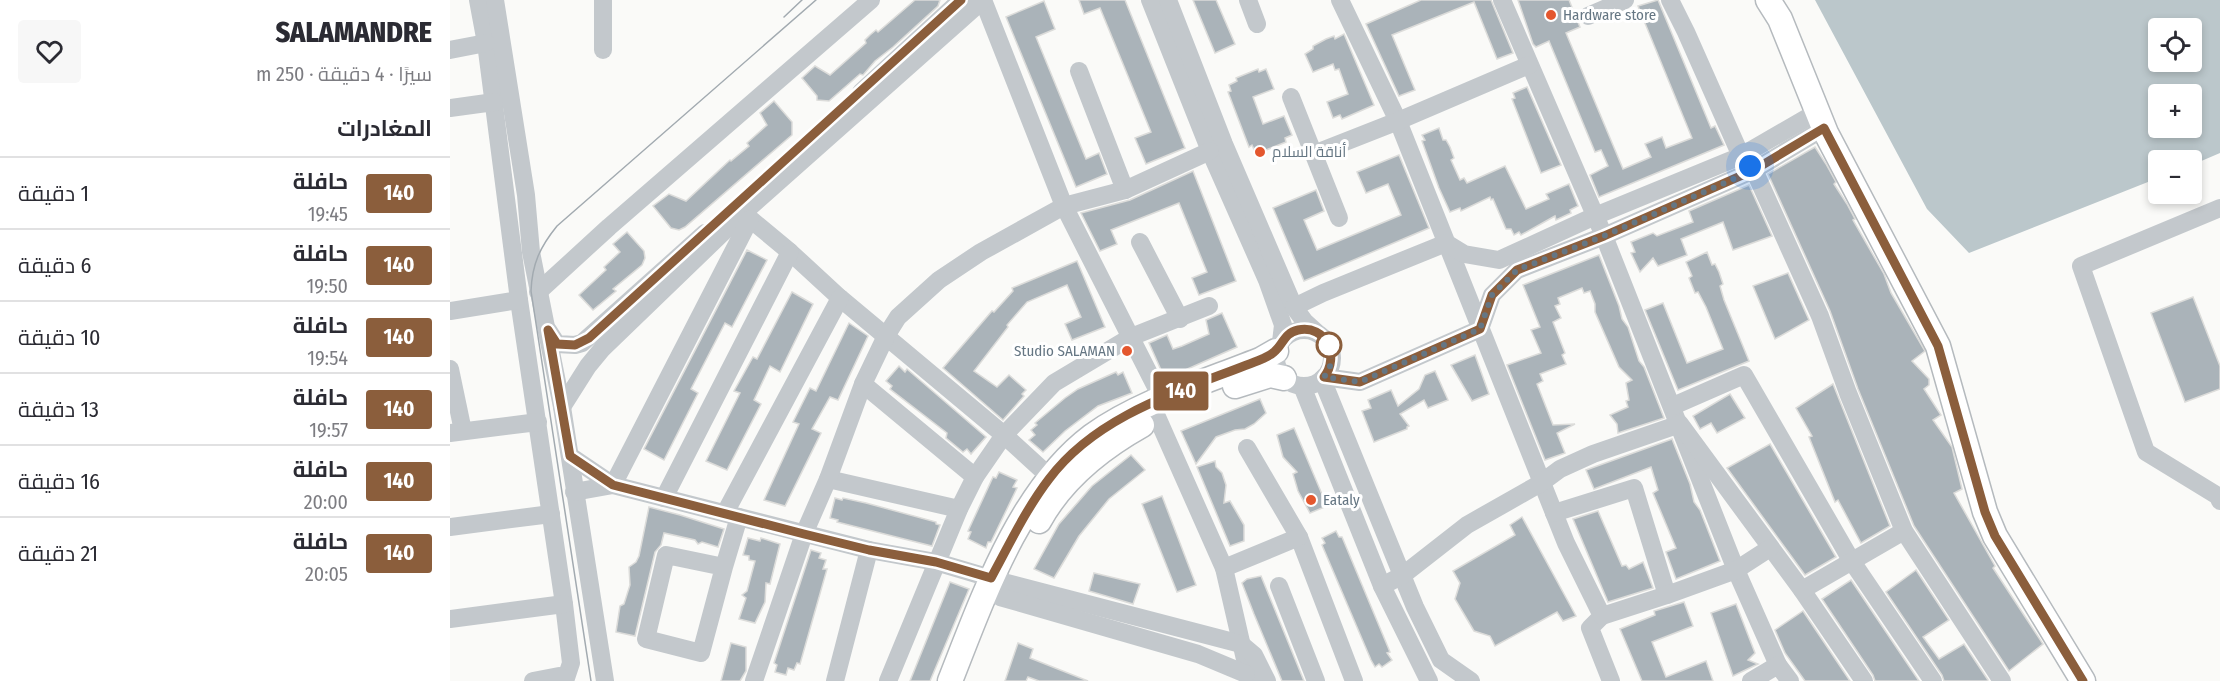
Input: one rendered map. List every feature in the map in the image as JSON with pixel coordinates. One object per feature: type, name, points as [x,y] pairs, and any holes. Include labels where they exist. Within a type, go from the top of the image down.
[{"type":"main road","points":[[1768,0],[1780,19],[1821,120],[1938,346],[1985,512],[1995,536],[2083,681]]},
{"type":"main road","points":[[950,681],[999,586],[1044,512],[1070,479],[1099,452],[1159,408],[1262,359],[1278,346]]},
{"type":"main road","points":[[966,681],[999,586],[1034,499],[1050,477],[1092,436],[1116,421],[1250,380],[1270,375],[1293,382]]},
{"type":"street","points":[[478,0],[486,43],[519,300],[571,663],[565,681],[559,676],[533,681]]},
{"type":"street","points":[[495,0],[526,195],[531,252],[562,407],[605,681]]},
{"type":"street","points":[[603,0],[603,50]]},
{"type":"street","points":[[538,291],[870,0]]},
{"type":"street","points":[[548,330],[557,344],[575,345],[589,338],[961,0]]},
{"type":"street","points":[[562,407],[594,357],[983,0],[1064,206],[1131,336],[1224,568],[1248,677]]},
{"type":"street","points":[[1150,0],[1210,151],[1267,280],[1283,325],[1275,360],[1278,370],[1293,382],[1382,586],[1431,678]]},
{"type":"street","points":[[1168,0],[1224,144],[1294,307],[1305,322],[1324,338],[1332,354],[1332,363],[1323,378],[1313,385],[1293,382]]},
{"type":"street","points":[[1248,0],[1257,24]]},
{"type":"street","points":[[1340,0],[1398,122],[1541,483],[1566,543],[1602,615]]},
{"type":"street","points":[[1502,0],[1604,236],[1736,570],[1779,665],[1790,681]]},
{"type":"street","points":[[1588,16],[1625,0]]},
{"type":"street","points":[[1670,0],[1741,156],[1754,170],[1820,316],[1848,393],[1904,531],[2002,681]]},
{"type":"street","points":[[450,50],[486,43]]},
{"type":"street","points":[[1314,154],[1398,122],[1529,65]]},
{"type":"street","points":[[1079,71],[1125,190]]},
{"type":"street","points":[[1290,97],[1339,218]]},
{"type":"street","points":[[450,108],[494,102]]},
{"type":"street","points":[[1446,243],[1464,254],[1500,260],[1595,216],[1741,156],[1821,120]]},
{"type":"street","points":[[1323,378],[1360,382],[1480,329],[1492,295],[1517,270],[1604,236],[1754,170],[1821,120]]},
{"type":"street","points":[[754,681],[804,534],[828,479],[863,384],[886,336],[898,317],[939,280],[981,252],[1064,206],[1125,190],[1210,151]]},
{"type":"street","points":[[2220,208],[2081,266],[2146,452],[2218,496],[2220,501]]},
{"type":"street","points":[[746,216],[1004,435],[1050,477]]},
{"type":"street","points":[[613,485],[746,216]]},
{"type":"street","points":[[1140,242],[1180,318]]},
{"type":"street","points":[[1294,307],[1446,243]]},
{"type":"street","points":[[664,498],[790,252]]},
{"type":"street","points":[[723,567],[666,555],[646,639],[701,653],[723,567],[732,515],[840,298]]},
{"type":"street","points":[[450,311],[519,300]]},
{"type":"street","points":[[888,681],[959,509],[975,477],[1004,435],[1054,384],[1131,336],[1209,306]]},
{"type":"street","points":[[1278,346],[1288,335],[1297,330],[1316,332]]},
{"type":"street","points":[[450,369],[457,432],[538,422]]},
{"type":"street","points":[[1672,406],[1744,375],[1851,560],[1933,681]]},
{"type":"street","points":[[1323,378],[1415,607],[1441,660],[1471,681]]},
{"type":"street","points":[[863,384],[975,477]]},
{"type":"street","points":[[1382,586],[1403,575],[1467,525],[1541,483],[1560,469],[1593,454],[1680,424]]},
{"type":"street","points":[[1680,424],[1802,590],[1864,681]]},
{"type":"street","points":[[1247,448],[1299,537],[1354,681]]},
{"type":"street","points":[[570,456],[613,485],[869,550],[936,562],[1198,654],[1248,677]]},
{"type":"street","points":[[828,479],[959,509]]},
{"type":"street","points":[[574,492],[613,485]]},
{"type":"street","points":[[1554,513],[1634,488],[1667,595]]},
{"type":"street","points":[[450,527],[551,514]]},
{"type":"street","points":[[1802,590],[1904,531]]},
{"type":"street","points":[[1224,568],[1299,537]]},
{"type":"street","points":[[1611,681],[1590,628],[1602,615],[1736,570],[1770,548]]},
{"type":"street","points":[[835,681],[869,550]]},
{"type":"street","points":[[999,586],[1241,644],[1254,655],[1267,681]]},
{"type":"street","points":[[1279,586],[1316,681]]},
{"type":"street","points":[[450,619],[564,604]]},
{"type":"street","points":[[1431,678],[1441,660]]},
{"type":"street","points":[[1751,681],[1779,665]]},
{"type":"shaded area","points":[[1815,0],[2220,0],[2220,153],[2202,161],[2202,150],[2148,150],[2148,182],[1969,253],[1927,209]]},
{"type":"building","points":[[915,0],[940,0],[938,6],[875,61],[863,75],[860,74],[829,101],[817,100],[817,96],[802,78],[815,66],[830,75],[866,43],[865,40],[870,35],[876,30],[878,32]]},
{"type":"building","points":[[1079,0],[1125,0],[1185,148],[1146,164],[1135,138],[1151,132],[1100,8],[1084,14]]},
{"type":"building","points":[[1193,0],[1216,0],[1235,44],[1215,53]]},
{"type":"building","points":[[1421,0],[1491,0],[1513,53],[1497,59],[1474,2],[1392,35],[1415,90],[1399,96],[1366,24]]},
{"type":"building","points":[[1518,0],[1569,0],[1580,27],[1566,33],[1623,169],[1651,157],[1645,144],[1662,137],[1666,148],[1692,138],[1638,6],[1658,0],[1711,128],[1715,126],[1724,145],[1599,197],[1590,175],[1608,166],[1601,150],[1595,152],[1549,41],[1536,47],[1533,44]]},
{"type":"building","points":[[1044,1],[1055,29],[1036,37],[1086,159],[1099,153],[1107,174],[1076,187],[1006,17]]},
{"type":"building","points":[[1344,34],[1374,105],[1342,119],[1340,115],[1333,118],[1327,102],[1348,94],[1339,69],[1335,70],[1333,64],[1313,72],[1305,54],[1313,49],[1313,46],[1326,39],[1334,36],[1335,39]]},
{"type":"building","points":[[1258,69],[1259,72],[1266,69],[1274,89],[1253,97],[1263,124],[1284,116],[1292,135],[1285,138],[1286,142],[1256,154],[1252,145],[1249,147],[1228,92],[1231,91],[1229,85],[1237,81],[1236,78]]},
{"type":"building","points":[[1527,87],[1561,165],[1541,173],[1512,99],[1515,98],[1513,93]]},
{"type":"building","points":[[774,101],[792,122],[792,135],[685,227],[679,230],[671,228],[653,206],[669,194],[686,201],[730,160],[749,146],[747,143],[767,125],[760,113]]},
{"type":"building","points":[[1439,128],[1443,140],[1446,140],[1450,147],[1454,158],[1451,160],[1460,180],[1464,178],[1467,183],[1505,166],[1526,209],[1549,199],[1546,194],[1569,184],[1578,206],[1570,210],[1571,213],[1556,220],[1555,216],[1521,235],[1519,232],[1514,235],[1511,229],[1506,229],[1490,197],[1461,211],[1460,208],[1450,212],[1422,141],[1425,140],[1422,135]]},
{"type":"building","points":[[1815,147],[1884,274],[1891,293],[1925,351],[1912,361],[1929,379],[1929,385],[1924,389],[1941,415],[1933,420],[1952,447],[1962,489],[1954,493],[1995,566],[1993,568],[2043,644],[2009,671],[1914,526],[1858,389],[1830,311],[1768,174]]},
{"type":"building","points":[[1399,155],[1429,228],[1304,281],[1273,208],[1316,190],[1324,211],[1304,220],[1317,250],[1401,215],[1388,184],[1366,193],[1357,172]]},
{"type":"building","points":[[1193,171],[1236,281],[1199,295],[1192,278],[1207,272],[1179,203],[1111,230],[1117,244],[1100,251],[1081,213],[1130,200]]},
{"type":"building","points":[[1749,185],[1772,236],[1733,250],[1723,222],[1681,239],[1687,255],[1658,266],[1653,258],[1640,272],[1631,253],[1635,252],[1631,242],[1653,233],[1657,236],[1693,222],[1689,211]]},
{"type":"building","points":[[627,232],[644,251],[645,258],[642,265],[613,289],[616,291],[593,310],[579,295],[606,270],[604,267],[620,252],[613,244]]},
{"type":"building","points":[[747,250],[767,260],[732,327],[725,323],[691,389],[698,393],[664,460],[644,449]]},
{"type":"building","points":[[1707,252],[1712,265],[1715,264],[1719,272],[1723,284],[1720,286],[1724,300],[1749,361],[1678,390],[1645,310],[1663,303],[1687,363],[1723,349],[1706,307],[1698,292],[1695,293],[1689,278],[1692,276],[1686,262]]},
{"type":"building","points":[[1599,255],[1622,319],[1628,327],[1639,361],[1644,367],[1664,418],[1618,433],[1617,424],[1610,415],[1628,407],[1626,383],[1632,380],[1619,367],[1595,312],[1595,304],[1590,291],[1584,293],[1582,288],[1558,298],[1560,304],[1555,306],[1561,318],[1553,322],[1565,353],[1562,355],[1566,364],[1540,374],[1543,381],[1537,384],[1553,425],[1575,424],[1557,433],[1565,453],[1545,460],[1507,365],[1541,353],[1531,330],[1540,327],[1523,285]]},
{"type":"building","points":[[1077,261],[1105,327],[1072,340],[1065,324],[1081,317],[1067,285],[1027,302],[1007,325],[1008,327],[974,371],[997,387],[1009,375],[1026,390],[1022,394],[1024,396],[1003,420],[943,368],[992,311],[994,312],[1013,291],[1012,288]]},
{"type":"building","points":[[1788,273],[1809,320],[1775,339],[1753,286]]},
{"type":"building","points":[[792,292],[813,304],[780,372],[770,366],[754,400],[761,404],[727,470],[706,461],[740,393],[734,391],[753,357],[757,359]]},
{"type":"building","points":[[2193,297],[2220,366],[2220,389],[2185,402],[2151,313]]},
{"type":"building","points":[[1222,313],[1237,347],[1165,379],[1149,343],[1167,335],[1173,349],[1182,346],[1209,334],[1206,320]]},
{"type":"building","points":[[849,323],[868,336],[838,400],[830,397],[812,429],[821,433],[785,506],[764,500],[799,424],[793,422],[810,388],[816,391]]},
{"type":"building","points":[[1475,355],[1489,394],[1472,401],[1451,365]]},
{"type":"building","points":[[899,366],[905,372],[907,369],[986,437],[971,454],[967,449],[963,452],[946,438],[947,433],[890,389],[892,386],[886,381]]},
{"type":"building","points":[[1435,371],[1448,400],[1428,408],[1424,400],[1400,414],[1409,426],[1407,429],[1374,442],[1362,411],[1371,408],[1368,400],[1391,390],[1398,406],[1419,389],[1425,375]]},
{"type":"building","points":[[1116,372],[1118,375],[1123,372],[1132,393],[1098,406],[1065,431],[1043,452],[1029,440],[1035,435],[1031,430],[1037,425],[1035,423],[1065,398],[1078,389]]},
{"type":"building","points":[[1833,384],[1890,526],[1861,543],[1838,500],[1835,502],[1809,437],[1812,436],[1796,408]]},
{"type":"building","points":[[1730,394],[1745,418],[1717,433],[1711,423],[1700,429],[1693,416]]},
{"type":"building","points":[[1260,399],[1266,413],[1245,429],[1216,437],[1196,464],[1181,431]]},
{"type":"building","points":[[1294,428],[1327,506],[1310,513],[1298,491],[1293,474],[1297,472],[1283,457],[1277,435]]},
{"type":"building","points":[[1672,439],[1690,484],[1694,502],[1700,510],[1720,561],[1676,579],[1666,552],[1676,548],[1653,493],[1658,490],[1651,467],[1594,489],[1586,470]]},
{"type":"building","points":[[1770,444],[1836,557],[1805,575],[1727,468]]},
{"type":"building","points":[[1131,455],[1145,470],[1109,499],[1079,536],[1054,578],[1034,569],[1059,524],[1092,486]]},
{"type":"building","points":[[1215,461],[1226,485],[1224,503],[1230,501],[1244,525],[1244,541],[1230,546],[1197,467]]},
{"type":"building","points":[[999,472],[1017,480],[1013,487],[1017,488],[986,548],[968,539],[971,532],[968,531],[993,477],[996,478]]},
{"type":"building","points":[[1162,496],[1196,585],[1177,592],[1142,504]]},
{"type":"building","points":[[835,498],[866,503],[940,525],[932,546],[837,522],[838,520],[830,518]]},
{"type":"building","points":[[649,507],[724,529],[718,547],[702,542],[698,544],[695,540],[664,533],[661,545],[655,552],[635,636],[616,632],[620,606],[624,604],[630,585],[629,567],[636,562],[639,556]]},
{"type":"building","points":[[1598,511],[1622,566],[1626,565],[1629,569],[1643,562],[1653,588],[1608,602],[1573,519]]},
{"type":"building","points":[[1522,517],[1576,616],[1563,621],[1557,612],[1495,646],[1490,636],[1474,631],[1455,599],[1460,583],[1453,571],[1515,535],[1510,525]]},
{"type":"building","points":[[1336,531],[1339,537],[1342,537],[1390,652],[1387,653],[1392,660],[1382,667],[1379,664],[1375,667],[1371,660],[1322,545],[1325,543],[1322,538]]},
{"type":"building","points":[[748,538],[760,541],[761,538],[780,544],[770,584],[766,583],[765,602],[755,623],[739,619],[746,598],[742,595],[747,591],[755,561],[743,555]]},
{"type":"building","points":[[811,550],[821,553],[819,558],[826,560],[823,569],[827,569],[800,664],[797,663],[794,670],[788,668],[786,675],[775,672],[777,665],[774,663]]},
{"type":"building","points":[[1916,570],[1949,620],[1923,637],[1939,659],[1964,644],[1987,681],[1944,681],[1886,592]]},
{"type":"building","points":[[1094,573],[1140,584],[1133,604],[1089,591]]},
{"type":"building","points":[[1261,576],[1304,681],[1282,681],[1254,614],[1242,583],[1247,579]]},
{"type":"building","points":[[1851,580],[1919,681],[1875,681],[1822,599]]},
{"type":"building","points":[[950,582],[969,589],[930,681],[910,681]]},
{"type":"building","points":[[1684,602],[1693,626],[1652,642],[1666,677],[1706,661],[1713,681],[1642,681],[1620,629],[1655,615],[1654,611]]},
{"type":"building","points":[[1736,604],[1755,653],[1748,660],[1758,664],[1733,676],[1711,613]]},
{"type":"building","points":[[1803,611],[1850,681],[1805,681],[1785,653],[1775,630]]},
{"type":"building","points":[[731,643],[746,647],[746,671],[740,681],[721,681]]},
{"type":"building","points":[[1018,643],[1033,649],[1030,658],[1088,681],[1039,681],[1028,677],[1026,681],[1005,681]]},
{"type":"tram line","points":[[784,17],[802,0]]},
{"type":"tram line","points":[[591,681],[531,291],[535,264],[546,241],[557,226],[816,0]]},
{"type":"bus line","name":"140","points":[[961,0],[589,338],[575,345],[557,344],[548,330],[570,456],[613,485],[869,550],[936,562],[991,578],[1034,499],[1050,477],[1092,436],[1116,421],[1162,399],[1262,359],[1276,351],[1281,342],[1297,330],[1316,332],[1329,345],[1332,363],[1324,377],[1360,382],[1480,329],[1492,295],[1517,270],[1604,236],[1754,170],[1824,128],[1941,353],[1985,512],[1995,536],[2083,681]]},
{"type":"place","name":"Hardware store","points":[[1551,15]]},
{"type":"place","name":"أناقة السلام","points":[[1260,152]]},
{"type":"place","name":"Studio SALAMAN","points":[[1127,351]]},
{"type":"place","name":"Eataly","points":[[1311,500]]},
{"type":"route","points":[[1329,345],[1332,363],[1324,377],[1360,382],[1480,329],[1492,295],[1517,270],[1604,236],[1754,170],[1750,166]]}]
